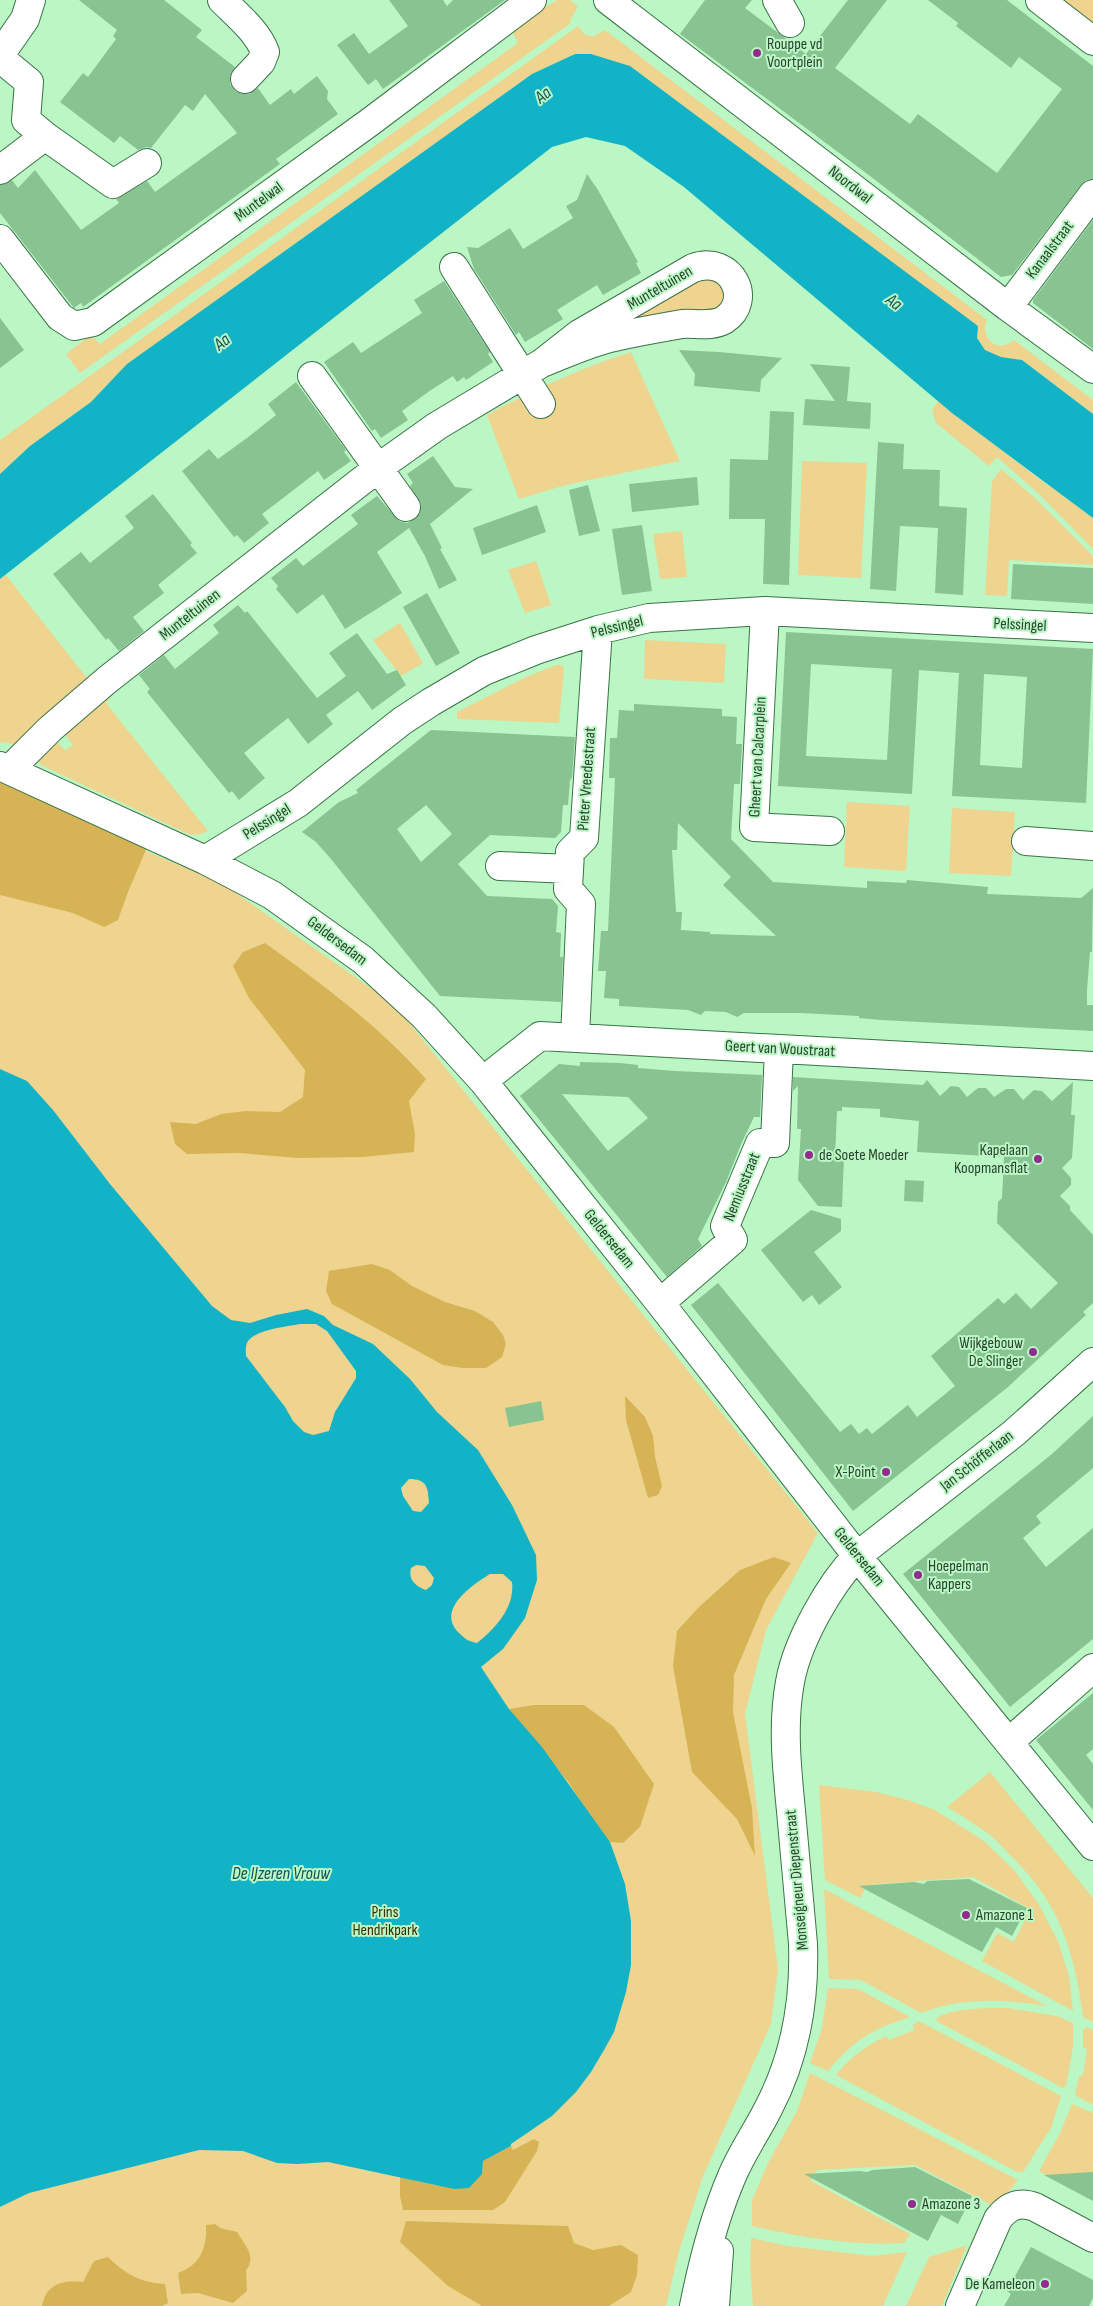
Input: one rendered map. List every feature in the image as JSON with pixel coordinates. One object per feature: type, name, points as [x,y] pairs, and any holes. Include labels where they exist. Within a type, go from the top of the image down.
[{"type":"street","points":[[32,0],[25,19],[0,56],[29,82],[26,120],[45,136],[113,184],[147,163]]},
{"type":"street","points":[[222,0],[253,32],[262,44],[265,52],[261,62],[245,78]]},
{"type":"street","name":"Muntelwal","points":[[0,238],[60,317],[74,326],[83,326],[93,322],[370,122],[532,0]]},
{"type":"street","name":"Noordwal","points":[[608,0],[1008,307],[1093,369]]},
{"type":"street","points":[[1040,0],[1093,41]]},
{"type":"street","points":[[0,170],[45,136]]},
{"type":"street","name":"Kanaalstraat","points":[[1008,307],[1093,194]]},
{"type":"street","name":"Munteltuinen","points":[[4,768],[107,680],[378,468],[437,426],[532,369],[579,334],[693,268],[703,265],[723,268],[731,275],[736,284],[738,293],[732,313],[724,320],[715,324],[685,324],[611,337],[532,369]]},
{"type":"street","points":[[454,267],[532,369],[541,404]]},
{"type":"street","points":[[312,376],[406,507]]},
{"type":"street","name":"Pelssingel","points":[[205,860],[298,803],[402,721],[431,702],[484,671],[536,650],[598,630],[649,618],[765,611],[941,631],[1093,628]]},
{"type":"street","name":"Gheert van Calcarplein","points":[[765,611],[754,827],[830,831]]},
{"type":"street","name":"Pieter Vreedestraat","points":[[575,1038],[581,904],[568,889],[569,869],[570,852],[584,838],[598,630]]},
{"type":"street","name":"Geldersedam","points":[[4,768],[205,860],[272,896],[363,960],[424,1016],[483,1081],[660,1303],[857,1556],[1093,1846]]},
{"type":"street","points":[[1026,841],[1093,846]]},
{"type":"street","points":[[500,866],[569,869]]},
{"type":"street","name":"Geert van Woustraat","points":[[483,1081],[540,1036],[1093,1066]]},
{"type":"street","name":"Nemiusstraat","points":[[660,1303],[733,1240],[725,1226],[760,1143],[775,1143],[780,1049]]},
{"type":"street","name":"Jan Schöfferlaan","points":[[857,1556],[1014,1433],[1093,1362]]},
{"type":"street","name":"Monseigneur Diepenstraat","points":[[694,2306],[704,2252],[732,2176],[783,2078],[792,2051],[802,1995],[803,1944],[786,1731],[790,1681],[808,1632],[838,1578],[857,1556]]},
{"type":"street","points":[[1009,1742],[1093,1668]]},
{"type":"street","points":[[960,2306],[998,2219],[1005,2211],[1015,2205],[1025,2203],[1035,2207],[1093,2238]]},
{"type":"street","name":"Monseigneur Diepenstraat","points":[[715,2306],[722,2207]]},
{"type":"green space","points":[[557,0],[570,0],[578,6],[570,21],[571,23],[80,373],[66,354],[91,335],[100,344],[518,43],[511,29],[545,4],[548,6]]},
{"type":"green space","points":[[1061,0],[1093,0],[1093,24]]},
{"type":"green space","points":[[578,26],[584,34],[593,37],[605,30],[987,320],[986,333],[991,342],[996,345],[1002,345],[1014,340],[1093,400],[1093,414],[1022,360],[1001,358],[985,350],[977,338],[977,326],[630,66],[575,54],[532,74],[127,364],[91,402],[30,446],[0,474],[0,440]]},
{"type":"green space","points":[[703,274],[727,288],[722,308],[614,323]]},
{"type":"green space","points":[[631,352],[680,461],[566,485],[519,499],[487,415],[558,380]]},
{"type":"green space","points":[[938,401],[1093,518],[1093,549],[1038,493],[997,457],[989,466],[936,423],[932,410]]},
{"type":"green space","points":[[802,461],[867,463],[861,578],[798,575]]},
{"type":"green space","points":[[1001,469],[1035,498],[1093,556],[1093,565],[1009,560],[1007,596],[985,595],[992,481]]},
{"type":"green space","points":[[682,531],[687,577],[660,579],[653,534]]},
{"type":"green space","points":[[536,561],[551,605],[525,613],[508,570]]},
{"type":"green space","points":[[6,575],[86,677],[92,673],[94,675],[14,745],[5,742],[0,743],[0,579]]},
{"type":"green space","points":[[400,623],[423,663],[401,676],[373,640]]},
{"type":"green space","points":[[645,640],[726,644],[724,683],[644,679]]},
{"type":"green space","points":[[556,665],[562,665],[564,670],[559,723],[457,719],[457,712],[524,678]]},
{"type":"green space","points":[[107,696],[111,697],[106,703],[208,831],[198,835],[188,834],[41,765],[38,760],[52,737],[65,750],[73,745],[61,729]]},
{"type":"green space","name":"Prins Hendrikpark","points":[[0,788],[223,884],[395,1005],[818,1533],[766,1630],[745,1714],[778,1969],[771,2024],[703,2176],[679,2251],[666,2306],[0,2306]]},
{"type":"green space","points":[[847,802],[910,806],[906,871],[844,867]]},
{"type":"green space","points":[[952,808],[1015,812],[1011,876],[949,873]]},
{"type":"green space","points":[[990,1772],[1093,1898],[1093,2022],[1083,2017],[1075,1970],[1069,1949],[1053,1910],[1042,1892],[1028,1874],[993,1837],[947,1807]]},
{"type":"green space","points":[[819,1785],[876,1792],[908,1800],[935,1810],[984,1841],[1015,1871],[1039,1905],[1058,1941],[1069,1976],[1073,2011],[982,1961],[997,1933],[1014,1942],[1030,1909],[973,1877],[867,1885],[860,1898],[825,1880]]},
{"type":"green space","points":[[824,1889],[1047,2006],[984,2001],[952,2004],[921,2013],[861,1980],[829,1979]]},
{"type":"green space","points":[[828,1988],[858,1989],[910,2017],[885,2026],[864,2037],[846,2051],[828,2071],[810,2063],[822,2028]]},
{"type":"green space","points":[[1008,2008],[1057,2016],[1073,2023],[1073,2047],[1066,2086],[1063,2088],[938,2022],[936,2019],[942,2015],[960,2010]]},
{"type":"green space","points":[[919,2021],[1061,2096],[1051,2128],[1023,2172],[1017,2172],[836,2075],[853,2057],[865,2048],[886,2036],[889,2040],[914,2030],[913,2025]]},
{"type":"green space","points":[[1087,2027],[1093,2030],[1093,2105],[1075,2095],[1079,2076],[1083,2075],[1087,2049],[1083,2048],[1083,2030]]},
{"type":"green space","points":[[810,2073],[1018,2180],[1006,2195],[993,2206],[915,2165],[817,2170],[811,2181],[910,2234],[904,2243],[885,2244],[828,2240],[752,2226],[752,2200],[768,2163],[797,2111]]},
{"type":"green space","points":[[1072,2104],[1093,2113],[1093,2172],[1057,2181],[1039,2171],[1060,2133]]},
{"type":"green space","points":[[751,2238],[788,2246],[872,2256],[907,2252],[883,2306],[753,2306],[750,2266]]},
{"type":"green space","points":[[967,2245],[942,2306],[906,2306],[929,2257]]},
{"type":"shaded area","points":[[0,776],[148,845],[118,920],[104,927],[73,913],[0,895]]},
{"type":"shaded area","points":[[265,943],[329,990],[369,1023],[426,1079],[409,1101],[415,1134],[414,1152],[363,1157],[297,1158],[240,1153],[187,1154],[175,1144],[170,1122],[196,1124],[221,1114],[245,1111],[280,1112],[303,1097],[305,1070],[249,998],[233,966],[243,952]]},
{"type":"shaded area","points":[[372,1264],[390,1270],[412,1286],[445,1302],[475,1311],[493,1322],[503,1335],[506,1344],[502,1357],[486,1368],[462,1368],[443,1365],[332,1304],[326,1291],[329,1271]]},
{"type":"shaded area","points":[[625,1396],[645,1417],[653,1436],[655,1457],[662,1486],[658,1495],[648,1498],[626,1420]]},
{"type":"shaded area","points":[[774,1557],[791,1563],[766,1599],[734,1675],[733,1712],[752,1808],[755,1856],[737,1819],[692,1772],[673,1666],[677,1631],[698,1608],[740,1570]]},
{"type":"shaded area","points":[[534,1705],[584,1705],[614,1727],[654,1784],[640,1827],[623,1843],[610,1842],[569,1783],[509,1709]]},
{"type":"shaded area","points":[[534,2139],[539,2142],[537,2151],[505,2202],[493,2210],[403,2210],[400,2196],[400,2177],[434,2185],[482,2174],[483,2161],[511,2146],[513,2150]]},
{"type":"shaded area","points":[[406,2221],[568,2226],[574,2243],[593,2250],[621,2245],[638,2255],[637,2275],[631,2292],[609,2306],[482,2306],[448,2286],[400,2242]]},
{"type":"shaded area","points":[[215,2224],[220,2228],[237,2232],[249,2251],[250,2260],[246,2270],[247,2291],[233,2303],[198,2293],[181,2294],[178,2273],[186,2270],[197,2261],[205,2242],[206,2225]]},
{"type":"shaded area","points":[[108,2257],[134,2277],[148,2282],[165,2284],[168,2303],[162,2306],[42,2306],[51,2288],[62,2283],[83,2282],[94,2261]]},
{"type":"water","name":"Aa","points":[[575,54],[591,54],[630,66],[978,326],[977,338],[985,350],[1001,357],[1022,360],[1093,414],[1093,518],[952,413],[684,187],[625,146],[586,137],[552,147],[0,579],[0,474],[30,446],[91,402],[127,364],[532,74]]},
{"type":"water","name":"De IJzeren Vrouw","points":[[0,1069],[27,1081],[53,1110],[110,1184],[212,1306],[231,1320],[250,1323],[276,1315],[307,1309],[324,1316],[333,1325],[373,1344],[410,1379],[437,1412],[478,1450],[512,1505],[536,1555],[537,1580],[525,1618],[503,1649],[481,1667],[509,1709],[542,1747],[610,1842],[625,1884],[631,1921],[631,1965],[626,1992],[614,2032],[591,2072],[576,2092],[552,2116],[511,2144],[511,2146],[483,2161],[482,2174],[469,2188],[454,2189],[328,2162],[277,2163],[243,2151],[199,2150],[29,2193],[0,2207]],"holes":[[[300,1324],[316,1324],[327,1331],[356,1371],[356,1378],[335,1412],[329,1431],[313,1435],[304,1432],[293,1421],[285,1407],[246,1356],[247,1343],[252,1337],[265,1331]],[[409,1479],[420,1480],[427,1488],[429,1503],[421,1512],[413,1511],[403,1496],[401,1488]],[[416,1565],[425,1566],[434,1578],[432,1585],[426,1590],[416,1584],[411,1576],[411,1568]],[[490,1574],[503,1574],[512,1582],[512,1591],[503,1616],[491,1631],[477,1643],[466,1639],[457,1631],[452,1622],[451,1614],[454,1605],[467,1590]]]},
{"type":"building","points":[[79,0],[164,0],[202,30],[196,37],[235,67],[230,76],[230,84],[235,91],[249,94],[258,88],[270,105],[291,89],[294,94],[317,76],[328,91],[327,99],[338,114],[276,159],[280,164],[83,307],[81,303],[74,308],[0,213],[0,185],[12,180],[18,188],[35,170],[81,230],[119,203],[116,199],[147,181],[155,192],[237,133],[205,94],[193,111],[185,105],[151,148],[146,147],[138,150],[120,136],[114,143],[60,102],[83,73],[88,77],[116,39],[113,36],[117,30]]},
{"type":"building","points":[[389,0],[443,0],[447,6],[453,0],[505,0],[383,89],[376,79],[368,85],[337,45],[354,33],[369,54],[408,26]]},
{"type":"building","points":[[705,0],[752,0],[745,8],[806,54],[848,0],[887,0],[835,68],[910,124],[918,114],[997,173],[1062,89],[1019,57],[1011,68],[956,26],[958,23],[928,0],[1007,0],[1093,66],[1093,179],[1086,180],[1081,185],[1012,275],[1001,277],[680,34]]},
{"type":"building","points":[[587,174],[638,262],[636,263],[641,273],[603,295],[597,285],[557,310],[563,319],[525,342],[519,332],[516,335],[474,269],[467,247],[478,248],[510,228],[523,249],[573,218],[566,206],[577,200]]},
{"type":"building","points":[[1093,220],[1093,349],[1033,303],[1033,300]]},
{"type":"building","points":[[444,281],[490,352],[488,354],[493,362],[466,380],[464,377],[457,382],[453,376],[431,390],[402,411],[408,420],[381,438],[375,429],[372,431],[324,362],[353,342],[361,353],[422,313],[414,300]]},
{"type":"building","points":[[0,318],[24,350],[0,368]]},
{"type":"building","points":[[679,350],[782,358],[761,380],[760,392],[694,386],[695,374]]},
{"type":"building","points":[[810,364],[850,367],[847,401],[871,403],[870,429],[803,425],[805,399],[835,401]]},
{"type":"building","points":[[296,382],[346,450],[344,452],[351,461],[324,480],[318,471],[262,514],[269,523],[244,543],[237,535],[234,537],[182,471],[209,449],[218,459],[247,438],[276,415],[268,404]]},
{"type":"building","points":[[770,411],[794,412],[789,585],[763,584],[765,519],[729,519],[730,459],[768,460]]},
{"type":"building","points":[[878,442],[904,444],[903,469],[940,470],[939,506],[967,508],[963,595],[935,593],[938,528],[900,526],[896,591],[870,589]]},
{"type":"building","points":[[433,456],[455,487],[473,489],[430,524],[442,548],[440,549],[457,580],[439,589],[425,556],[409,528],[377,552],[402,593],[345,629],[323,594],[297,614],[276,589],[278,586],[271,578],[296,558],[303,566],[358,524],[351,515],[377,496],[399,521],[407,523],[415,519],[420,513],[421,505],[410,486],[413,483],[407,474]]},
{"type":"building","points":[[697,477],[699,505],[632,512],[629,484]]},
{"type":"building","points":[[588,485],[600,531],[579,536],[569,490]]},
{"type":"building","points":[[153,494],[192,543],[190,545],[197,553],[158,585],[164,593],[133,617],[144,631],[119,651],[108,638],[106,640],[53,574],[81,552],[90,563],[134,528],[125,516]]},
{"type":"building","points":[[537,505],[546,532],[482,555],[473,528]]},
{"type":"building","points":[[642,525],[652,591],[622,595],[612,529]]},
{"type":"building","points":[[1013,564],[1093,568],[1093,604],[1011,599]]},
{"type":"building","points":[[427,593],[460,653],[436,666],[403,607]]},
{"type":"building","points":[[238,605],[245,613],[247,611],[317,698],[346,676],[329,653],[357,633],[387,674],[397,670],[406,685],[372,710],[358,691],[326,715],[333,724],[308,744],[288,718],[244,753],[265,778],[239,800],[232,791],[229,793],[147,692],[150,689],[139,675],[164,655],[175,669],[219,633],[213,625]]},
{"type":"building","points":[[786,632],[1093,649],[1086,803],[952,796],[959,673],[919,670],[912,794],[778,786]],"holes":[[[811,664],[892,669],[887,760],[806,756]],[[984,674],[1027,677],[1022,768],[980,765]]]},
{"type":"building","points":[[634,704],[722,709],[722,716],[737,717],[736,744],[742,744],[740,784],[734,784],[731,839],[773,882],[867,888],[867,881],[906,883],[907,880],[988,887],[987,894],[1081,898],[1093,888],[1092,952],[1090,952],[1087,1005],[1093,1005],[1093,1031],[881,1020],[859,1018],[859,1016],[801,1013],[744,1013],[737,1017],[726,1012],[705,1011],[701,1015],[688,1010],[619,1006],[619,999],[604,998],[606,971],[598,971],[601,931],[608,931],[615,778],[609,778],[610,738],[617,738],[619,710],[634,711]],"holes":[[[678,823],[731,877],[723,885],[776,936],[710,934],[710,932],[681,930],[682,912],[676,912],[672,850],[677,850]]]},
{"type":"building","points":[[431,730],[575,737],[572,778],[570,780],[568,805],[563,805],[561,832],[555,838],[490,835],[458,864],[487,896],[552,899],[558,906],[556,932],[561,933],[560,957],[563,957],[561,1002],[440,996],[331,859],[316,842],[302,832],[339,802],[358,793],[356,790]],"holes":[[[426,805],[452,834],[421,862],[397,829]]]},
{"type":"building","points":[[580,1062],[620,1063],[638,1065],[638,1068],[762,1075],[760,1117],[754,1117],[726,1182],[698,1239],[702,1246],[667,1277],[520,1096],[559,1064],[580,1066]],"holes":[[[562,1094],[628,1097],[648,1118],[608,1151]]]},
{"type":"building","points":[[793,1077],[923,1085],[927,1080],[940,1096],[951,1086],[959,1087],[967,1097],[978,1088],[986,1088],[994,1097],[1006,1089],[1014,1089],[1023,1100],[1034,1090],[1042,1091],[1052,1101],[1073,1082],[1071,1115],[1075,1115],[1072,1158],[1062,1168],[1071,1178],[1071,1185],[1060,1196],[1093,1235],[1093,1303],[1083,1312],[1086,1315],[1008,1387],[853,1511],[691,1305],[718,1283],[840,1432],[851,1424],[859,1434],[867,1428],[872,1434],[908,1405],[917,1417],[955,1386],[931,1356],[998,1298],[1004,1304],[1016,1293],[1031,1309],[1058,1283],[997,1223],[998,1202],[1002,1198],[1004,1157],[917,1152],[919,1121],[880,1117],[880,1109],[842,1107],[842,1111],[837,1111],[835,1157],[844,1157],[842,1207],[818,1206],[798,1180],[801,1129],[797,1129],[798,1086],[793,1091]]},
{"type":"building","points":[[905,1180],[924,1181],[923,1202],[904,1201]]},
{"type":"building","points":[[811,1210],[841,1219],[841,1231],[814,1252],[842,1287],[819,1305],[812,1295],[803,1302],[761,1250]]},
{"type":"building","points":[[541,1401],[544,1420],[509,1427],[505,1408]]},
{"type":"building","points":[[1093,1416],[1093,1468],[1036,1516],[1041,1523],[1023,1538],[1046,1567],[1093,1528],[1093,1639],[1010,1707],[903,1574],[1052,1454]]},
{"type":"building","points":[[1093,1693],[1093,1749],[1086,1755],[1093,1764],[1093,1810],[1036,1740]]},
{"type":"building","name":"Amazone 1","points":[[969,1879],[1027,1908],[1012,1936],[996,1927],[982,1952],[859,1886],[914,1882],[924,1884],[927,1881]]},
{"type":"building","name":"Amazone 3","points":[[915,2167],[972,2196],[958,2224],[941,2215],[928,2241],[804,2174],[867,2172]]},
{"type":"building","points":[[1093,2172],[1093,2201],[1044,2175]]},
{"type":"building","points":[[1031,2247],[1093,2280],[1093,2298],[1089,2306],[1004,2306],[1011,2294],[1007,2291]]},
{"type":"place","name":"Rouppe vd Voortplein","points":[[757,53]]},
{"type":"place","name":"de Soete Moeder","points":[[809,1155]]},
{"type":"place","name":"Kapelaan Koopmansflat","points":[[1038,1159]]},
{"type":"place","name":"Wijkgebouw De Slinger","points":[[1033,1352]]},
{"type":"place","name":"X-Point","points":[[886,1472]]},
{"type":"place","name":"Hoepelman Kappers","points":[[918,1575]]},
{"type":"place","name":"Amazone 1","points":[[966,1915]]},
{"type":"place","name":"Amazone 3","points":[[912,2204]]},
{"type":"place","name":"De Kameleon","points":[[1045,2284]]}]
